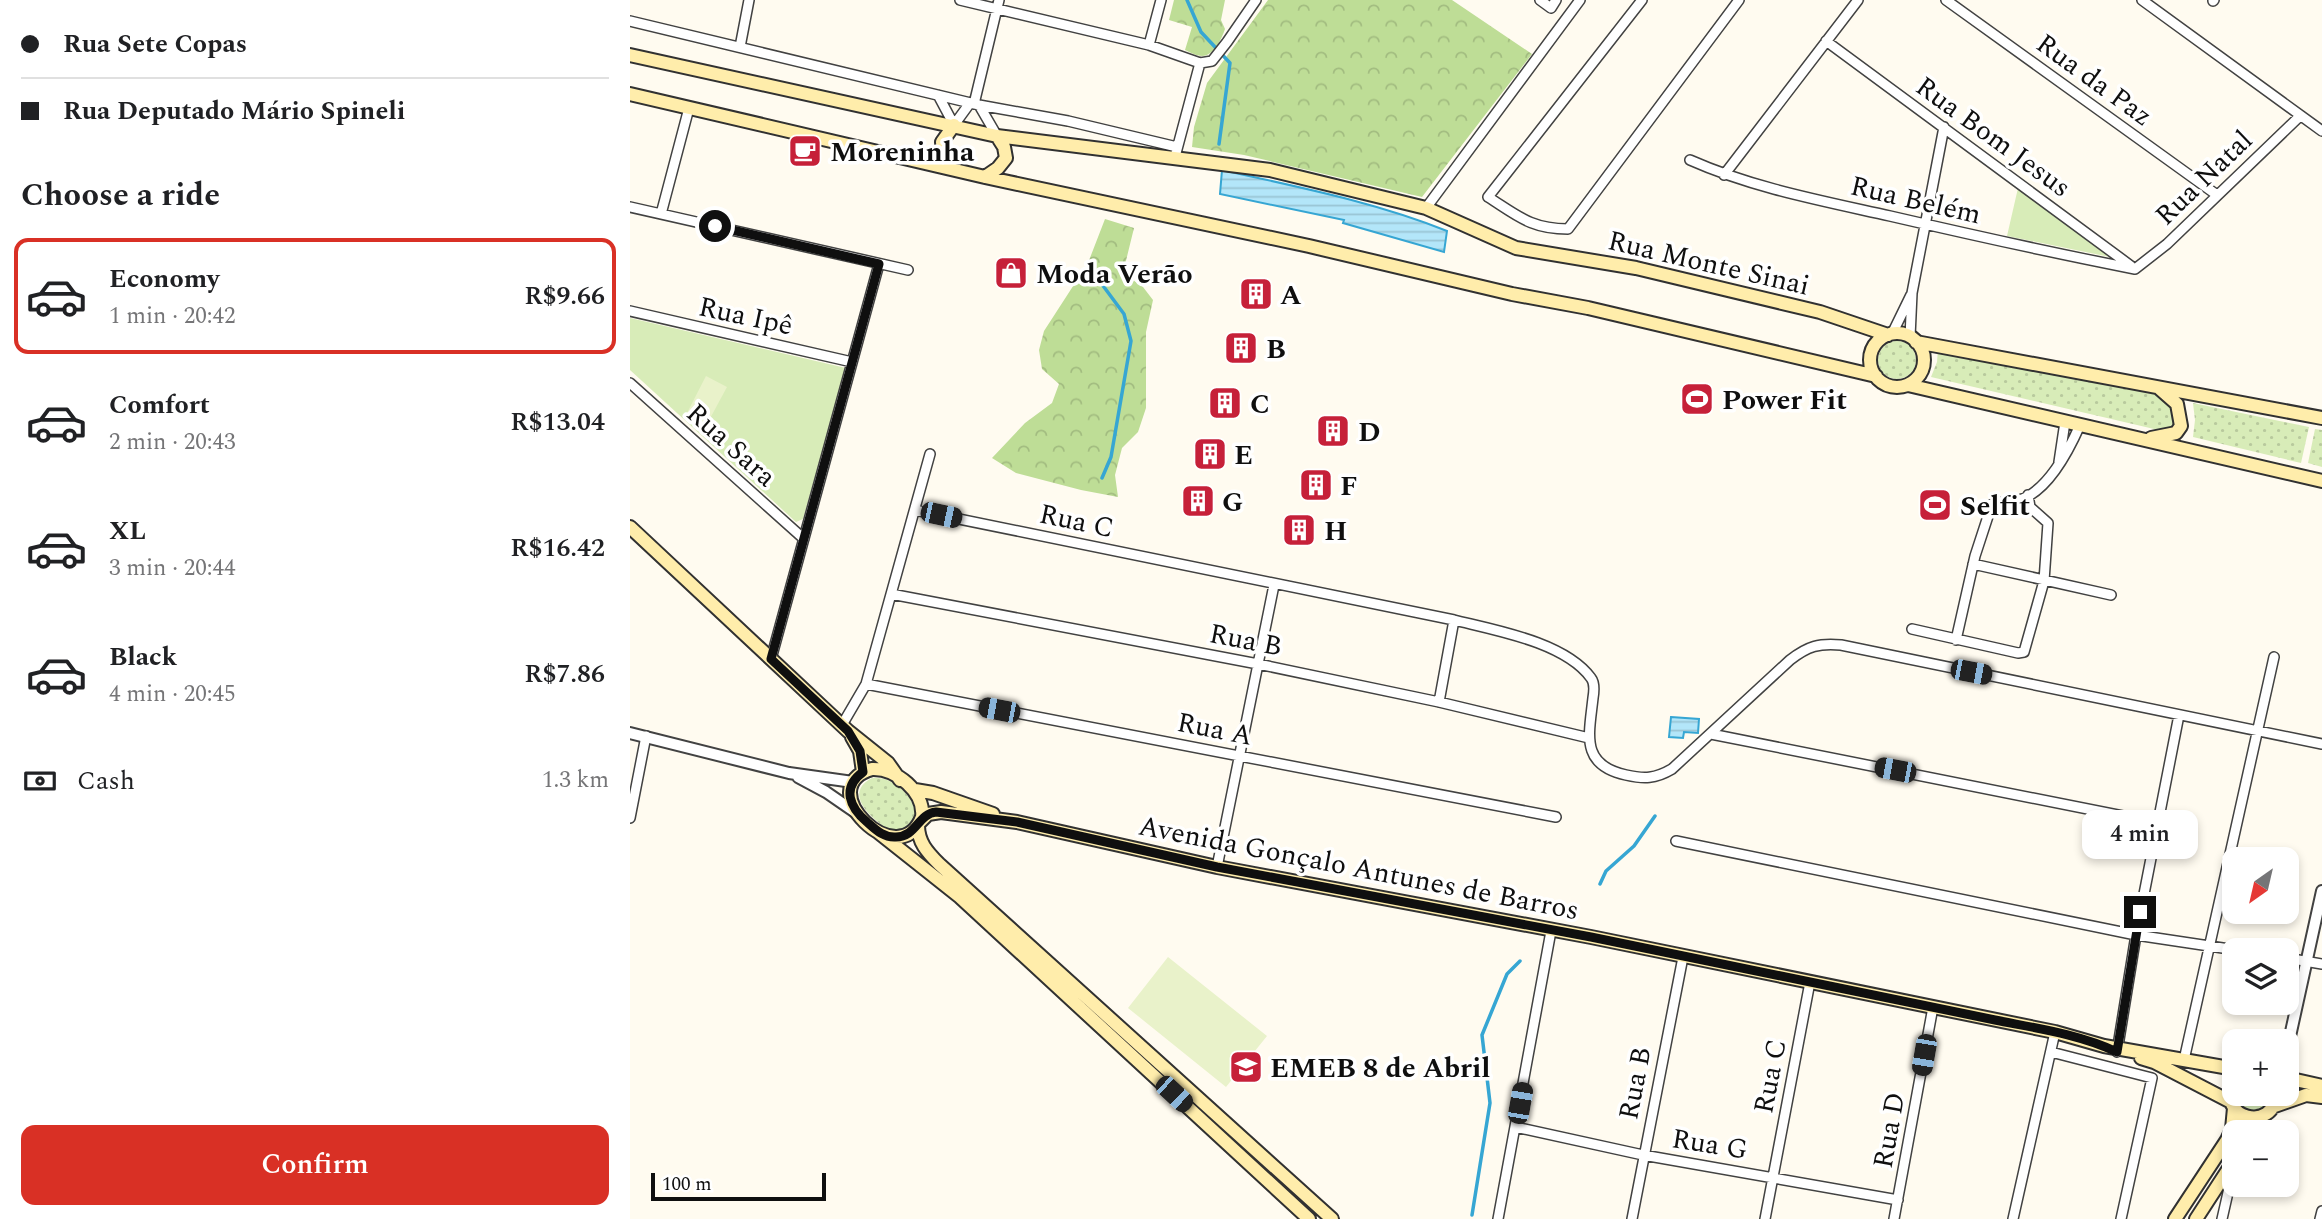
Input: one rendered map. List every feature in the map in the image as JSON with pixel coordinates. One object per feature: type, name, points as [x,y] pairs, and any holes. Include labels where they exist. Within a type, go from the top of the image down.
[{"type":"main road","points":[[630,55],[997,136],[1005,150],[1006,158],[1004,163],[985,177]]},
{"type":"main road","points":[[630,94],[985,177],[1309,246],[1876,376]]},
{"type":"main road","points":[[948,167],[942,142],[954,125]]},
{"type":"main road","name":"Rua Monte Sinai","points":[[997,136],[1176,153],[1270,170],[1426,208],[1516,248],[1636,268],[1820,312],[1890,335]]},
{"type":"main road","points":[[2322,418],[1890,335],[1880,340],[1871,353],[1872,369],[1876,376],[1894,387],[1908,385],[2322,481]]},
{"type":"main road","points":[[1908,385],[1918,377],[1923,365],[1923,353],[1913,340]]},
{"type":"main road","points":[[2140,439],[2176,433],[2181,426],[2177,404],[2156,386]]},
{"type":"main road","points":[[630,527],[845,728],[888,763],[900,779]]},
{"type":"main road","points":[[845,728],[860,751],[863,772]]},
{"type":"main road","points":[[1310,1219],[960,897],[855,811],[850,797],[853,782],[863,772],[880,769],[915,790],[922,806],[919,836],[924,847],[939,864],[1332,1219]]},
{"type":"main road","name":"Avenida Gonçalo Antunes de Barros","points":[[915,790],[933,793],[1017,822]]},
{"type":"main road","name":"Avenida Gonçalo Antunes de Barros","points":[[919,824],[928,814],[936,812],[1017,822],[1217,867],[2055,1032],[2154,1062],[2222,1099]]},
{"type":"main road","points":[[878,832],[888,837],[900,837],[910,833],[919,824]]},
{"type":"main road","name":"Avenida Gonçalo Antunes de Barros","points":[[2113,1048],[2222,1067]]},
{"type":"main road","points":[[2299,1080],[2322,1086]]},
{"type":"main road","points":[[2258,1120],[2272,1107],[2306,1095],[2322,1097]]},
{"type":"main road","points":[[2175,1219],[2227,1140],[2232,1129],[2233,1106]]},
{"type":"main road","name":"Avenida Gonçalo Antunes de Barros","points":[[2234,1106],[2246,1117],[2259,1117]]},
{"type":"main road","points":[[2196,1219],[2222,1180]]},
{"type":"street","points":[[740,47],[749,0]]},
{"type":"street","points":[[960,0],[998,4],[1149,45],[1200,63],[1212,61],[1256,0]]},
{"type":"street","points":[[1149,45],[1161,0]]},
{"type":"street","points":[[1540,0],[1551,8],[1556,0]]},
{"type":"street","points":[[1426,208],[1580,0]]},
{"type":"street","points":[[1642,0],[1488,197],[1531,225],[1568,229],[1739,0]]},
{"type":"street","points":[[1724,175],[1858,0]]},
{"type":"street","name":"Rua da Paz","points":[[1946,0],[2217,195]]},
{"type":"street","points":[[2141,0],[2322,131]]},
{"type":"street","points":[[938,95],[954,125],[974,104],[998,4]]},
{"type":"street","points":[[630,21],[974,104],[1068,121],[1176,153],[1200,63]]},
{"type":"street","name":"Rua Bom Jesus","points":[[1826,41],[2135,269]]},
{"type":"street","points":[[974,104],[997,136]]},
{"type":"street","points":[[661,214],[689,108]]},
{"type":"street","name":"Rua Natal","points":[[2135,269],[2167,244],[2300,116]]},
{"type":"street","points":[[1913,340],[1912,293],[1944,127]]},
{"type":"street","name":"Rua Belém","points":[[1690,160],[1724,175],[2048,253],[2135,269]]},
{"type":"street","points":[[630,206],[908,270]]},
{"type":"street","points":[[771,659],[879,264]]},
{"type":"street","points":[[1890,335],[1912,293]]},
{"type":"street","name":"Rua Ipê","points":[[630,311],[852,362]]},
{"type":"street","name":"Rua Sara","points":[[630,383],[804,539]]},
{"type":"street","points":[[2059,464],[2065,422]]},
{"type":"street","points":[[1956,640],[1973,564],[1992,504],[2021,500],[2036,490],[2070,449],[2080,425]]},
{"type":"street","points":[[845,728],[866,684],[930,454]]},
{"type":"street","points":[[1912,629],[2018,653],[2024,652],[2044,581],[2048,523],[2030,508],[2028,495]]},
{"type":"street","name":"Rua C","points":[[915,510],[1454,620],[1534,640],[1574,662],[1592,679],[1594,692],[1589,738]]},
{"type":"street","points":[[1973,564],[2111,595]]},
{"type":"street","points":[[1217,867],[1274,584]]},
{"type":"street","name":"Rua B","points":[[891,594],[1258,664],[1439,702],[1589,738]]},
{"type":"street","points":[[1439,702],[1454,620]]},
{"type":"street","points":[[1589,738],[1591,751],[1603,767],[1614,772],[1652,778],[1672,769],[1790,660],[1803,650],[1821,643],[2322,744]]},
{"type":"street","points":[[2184,1060],[2274,657]]},
{"type":"street","name":"Rua A","points":[[866,684],[1556,817]]},
{"type":"street","points":[[2113,1048],[2179,715]]},
{"type":"street","points":[[630,733],[789,773],[853,782]]},
{"type":"street","points":[[1711,734],[2158,823]]},
{"type":"street","points":[[630,818],[646,736]]},
{"type":"street","points":[[789,773],[827,792],[855,811]]},
{"type":"street","points":[[1676,841],[2136,935],[2222,948]]},
{"type":"street","points":[[2292,1029],[2322,891]]},
{"type":"street","points":[[1498,1219],[1551,931]]},
{"type":"street","name":"Rua B","points":[[1632,1219],[1683,957]]},
{"type":"street","points":[[2299,960],[2322,964]]},
{"type":"street","name":"Rua C","points":[[1765,1219],[1810,982]]},
{"type":"street","name":"Rua D","points":[[1894,1219],[1933,1007]]},
{"type":"street","points":[[2013,1219],[2055,1032]]},
{"type":"street","points":[[2051,1052],[2152,1078],[2121,1219]]},
{"type":"street","name":"Rua G","points":[[1515,1128],[1643,1155],[1898,1200]]},
{"type":"street","points":[[2222,1219],[2227,1197]]},
{"type":"street","points":[[2320,1219],[2322,1211]]},
{"type":"green space","points":[[1174,0],[1225,0],[1221,20],[1225,29],[1220,41],[1210,53],[1200,56],[1185,50],[1192,27],[1169,20]]},
{"type":"green space","points":[[1268,0],[1452,0],[1532,54],[1422,197],[1244,155],[1192,147],[1194,127],[1207,83]]},
{"type":"green space","points":[[2018,188],[2115,258],[2007,236]]},
{"type":"green space","points":[[1105,219],[1134,228],[1123,273],[1143,287],[1153,300],[1146,332],[1146,408],[1138,432],[1122,448],[1115,475],[1118,497],[1016,473],[992,458],[1025,423],[1052,403],[1059,384],[1042,369],[1039,350],[1044,331],[1088,263]]},
{"type":"green space","points":[[630,318],[846,368],[803,519],[796,522],[630,370]]},
{"type":"green space","points":[[1897,341],[1910,347],[1916,360],[1910,373],[1897,379],[1884,373],[1878,360],[1884,347]]},
{"type":"green space","points":[[1938,349],[2163,396],[2176,416],[2174,424],[2167,432],[1931,377],[1937,362]]},
{"type":"green space","points":[[706,376],[727,387],[707,424],[687,413]]},
{"type":"green space","points":[[2193,403],[2309,427],[2301,463],[2193,437]]},
{"type":"green space","points":[[2315,429],[2322,430],[2322,467],[2308,463]]},
{"type":"green space","points":[[872,778],[887,780],[901,788],[911,800],[916,815],[909,827],[889,830],[863,807],[860,789]]},
{"type":"green space","points":[[1168,957],[1267,1036],[1226,1087],[1128,1008]]},
{"type":"green space","points":[[2241,1106],[2264,1106],[2255,1111],[2246,1111]]},
{"type":"water","points":[[1222,170],[1336,196],[1420,221],[1447,231],[1444,252],[1343,223],[1344,220],[1220,194]]},
{"type":"water","points":[[1671,717],[1699,719],[1698,733],[1684,732],[1683,738],[1669,737]]},
{"type":"waterway","points":[[1187,0],[1201,32],[1230,63],[1219,144]]},
{"type":"waterway","points":[[1101,283],[1124,314],[1131,341],[1111,457],[1102,478]]},
{"type":"waterway","points":[[1600,884],[1606,871],[1634,846],[1655,816]]},
{"type":"waterway","points":[[1472,1215],[1490,1103],[1482,1035],[1507,974],[1520,961]]},
{"type":"place","name":"Moreninha","points":[[805,151]]},
{"type":"place","name":"Moda Verão","points":[[1011,273]]},
{"type":"place","name":"A","points":[[1256,294]]},
{"type":"place","name":"B","points":[[1241,348]]},
{"type":"place","name":"Power Fit","points":[[1697,399]]},
{"type":"place","name":"C","points":[[1225,403]]},
{"type":"place","name":"D","points":[[1333,431]]},
{"type":"place","name":"E","points":[[1210,454]]},
{"type":"place","name":"F","points":[[1316,485]]},
{"type":"place","name":"G","points":[[1198,501]]},
{"type":"place","name":"Selfit","points":[[1935,505]]},
{"type":"place","name":"H","points":[[1299,530]]},
{"type":"place","name":"EMEB 8 de Abril","points":[[1246,1067]]},
{"type":"route","points":[[715,226],[879,264],[771,659],[848,731],[860,751],[863,772],[852,784],[851,802],[857,814],[883,835],[905,835],[913,831],[931,812],[1017,822],[1217,867],[1591,937],[2055,1032],[2117,1052],[2140,912]]}]
